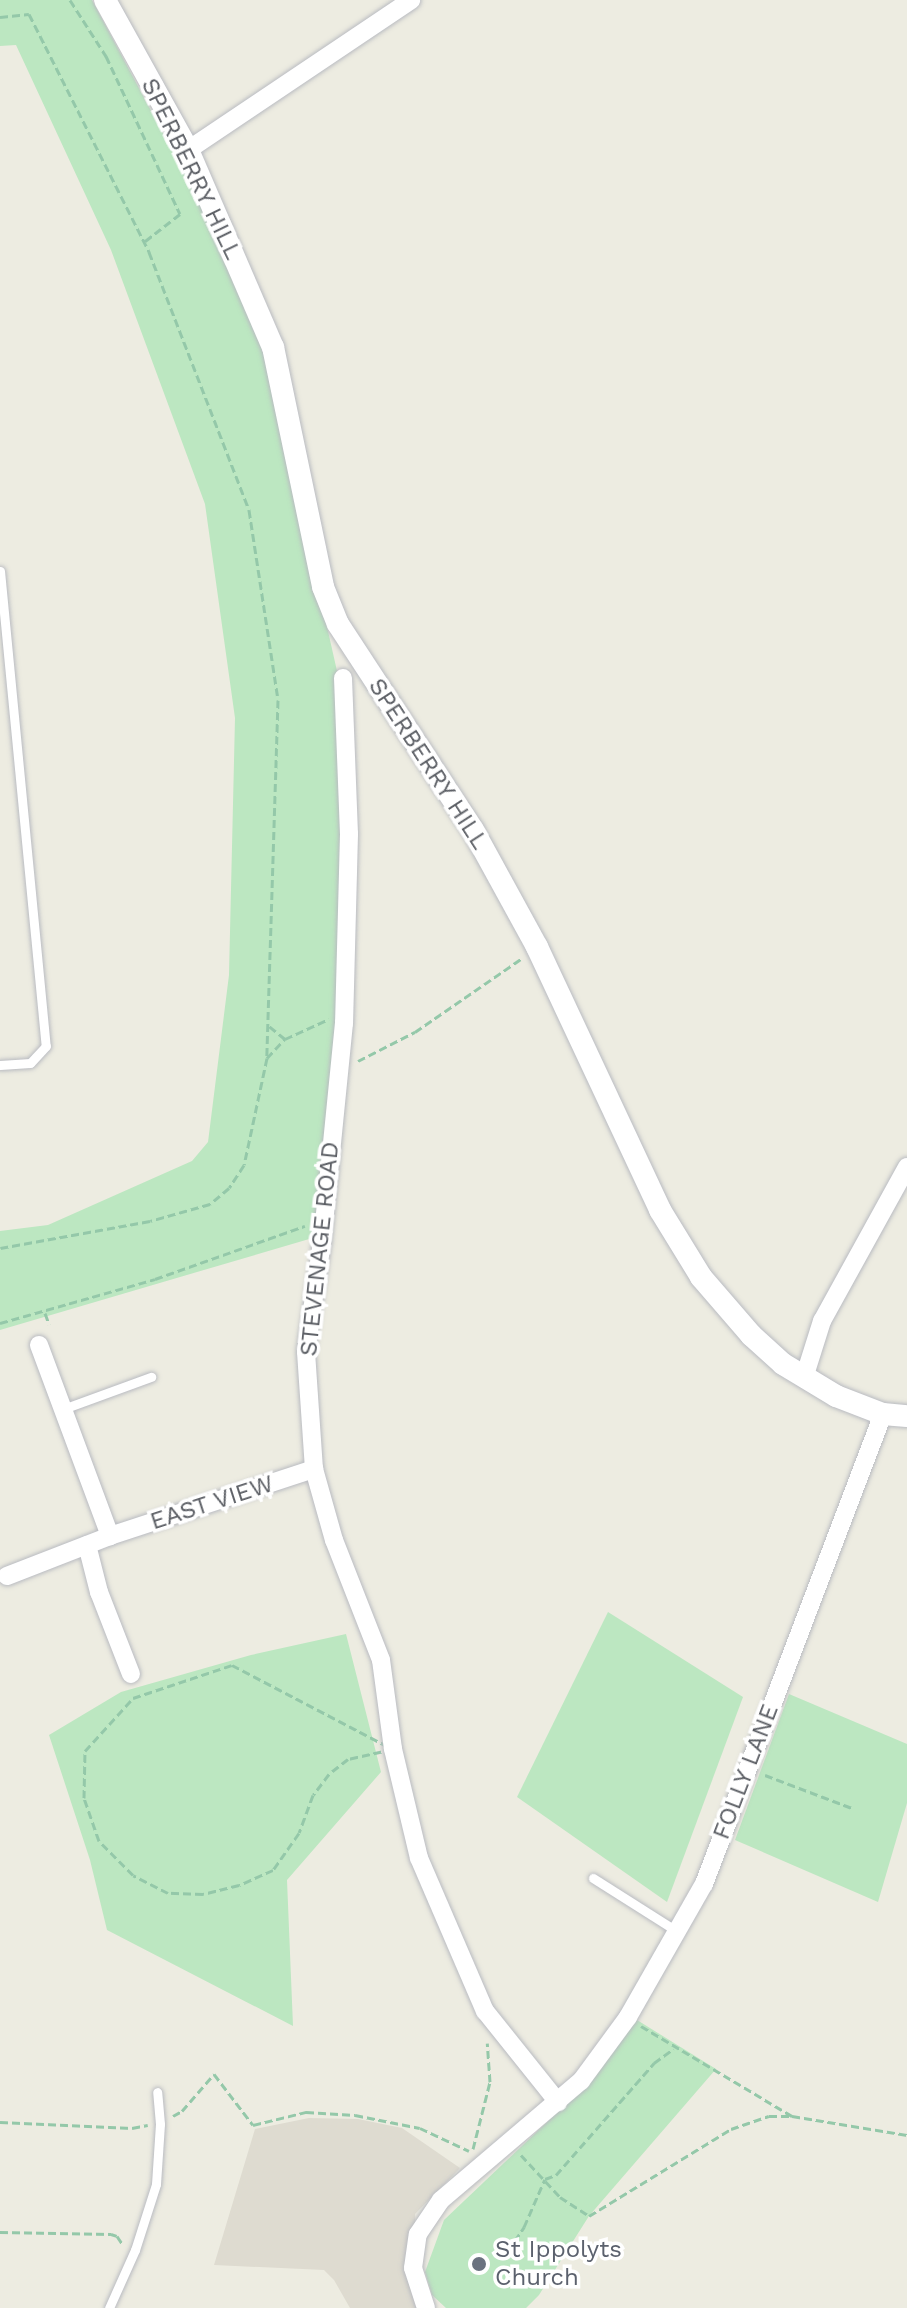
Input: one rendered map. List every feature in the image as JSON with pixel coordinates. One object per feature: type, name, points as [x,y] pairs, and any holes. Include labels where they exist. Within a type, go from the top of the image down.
[{"type":"street","name":"SPERBERRY HILL","points":[[105,0],[188,150],[273,347],[323,587],[338,624],[473,830],[537,947],[660,1210],[701,1277],[751,1335],[804,1378],[836,1396],[883,1414],[907,1416]]},
{"type":"street","points":[[188,150],[411,0]]},
{"type":"street","name":"STEVENAGE ROAD","points":[[343,678],[349,834],[340,1070],[306,1352],[314,1469],[334,1540],[381,1660],[393,1749],[419,1858],[485,2011],[558,2102]]},
{"type":"street","points":[[804,1378],[822,1321],[907,1167]]},
{"type":"street","points":[[39,1345],[110,1536]]},
{"type":"street","name":"FOLLY LANE","points":[[426,2308],[413,2268],[418,2234],[441,2200],[581,2081],[628,2017],[704,1884],[883,1414]]},
{"type":"street","name":"EAST VIEW","points":[[7,1576],[110,1536],[314,1469]]},
{"type":"street","points":[[87,1545],[99,1592],[131,1674]]},
{"type":"lane","points":[[0,571],[46,1046],[30,1063],[0,1065]]},
{"type":"lane","points":[[63,1409],[151,1377]]},
{"type":"lane","points":[[593,1878],[678,1932]]},
{"type":"lane","points":[[109,2308],[135,2250],[156,2184],[160,2124],[157,2092]]},
{"type":"path","points":[[70,0],[106,56],[180,214],[144,242]]},
{"type":"path","points":[[0,17],[29,14],[144,242],[249,510],[278,700],[267,1058],[244,1165],[229,1188],[210,1204],[150,1221],[0,1248]]},
{"type":"path","points":[[340,1070],[415,1032],[537,947]]},
{"type":"path","points":[[267,1058],[285,1039],[343,1012]]},
{"type":"path","points":[[268,1025],[285,1039]]},
{"type":"path","points":[[0,1323],[45,1313],[312,1224]]},
{"type":"path","points":[[45,1313],[49,1324]]},
{"type":"path","points":[[232,1665],[393,1749],[348,1759],[329,1774],[313,1795],[299,1833],[273,1870],[239,1885],[203,1894],[168,1893],[133,1875],[99,1841],[84,1798],[85,1751],[133,1698],[232,1665]]},
{"type":"path","points":[[746,1768],[852,1808]]},
{"type":"path","points":[[472,2153],[490,2082],[485,2011]]},
{"type":"path","points":[[628,2017],[674,2049],[792,2116]]},
{"type":"path","points":[[508,2251],[529,2217],[545,2179],[556,2175],[654,2063],[674,2049]]},
{"type":"path","points":[[0,2122],[132,2128],[160,2124],[182,2111],[214,2074],[253,2125],[306,2112],[355,2115],[420,2128],[472,2153],[496,2156]]},
{"type":"path","points":[[512,2142],[560,2197],[589,2216],[731,2129],[769,2116],[792,2116],[907,2135]]},
{"type":"path","points":[[0,2232],[111,2234],[121,2240],[123,2253]]},
{"type":"shaded area","points":[[309,2118],[358,2119],[402,2128],[460,2168],[415,2214],[417,2308],[350,2308],[334,2280],[324,2270],[214,2265],[255,2129]]},
{"type":"green space","points":[[0,0],[92,0],[197,197],[265,352],[337,671],[343,835],[337,1006],[316,1237],[0,1330],[0,1231],[48,1225],[192,1161],[208,1142],[229,975],[235,718],[205,504],[111,250],[16,45],[0,46]]},
{"type":"green space","points":[[608,1612],[743,1697],[667,1902],[517,1797]]},
{"type":"green space","points":[[346,1634],[381,1772],[287,1880],[293,2026],[107,1930],[90,1860],[49,1735],[121,1692],[251,1655]]},
{"type":"green space","points":[[789,1694],[907,1744],[907,1803],[878,1902],[735,1840]]},
{"type":"green space","points":[[637,2020],[716,2069],[589,2216],[539,2295],[526,2308],[446,2308],[432,2295],[425,2272],[444,2220],[585,2086]]},
{"type":"place","name":"St Ippolyts Church","points":[[479,2264]]}]
